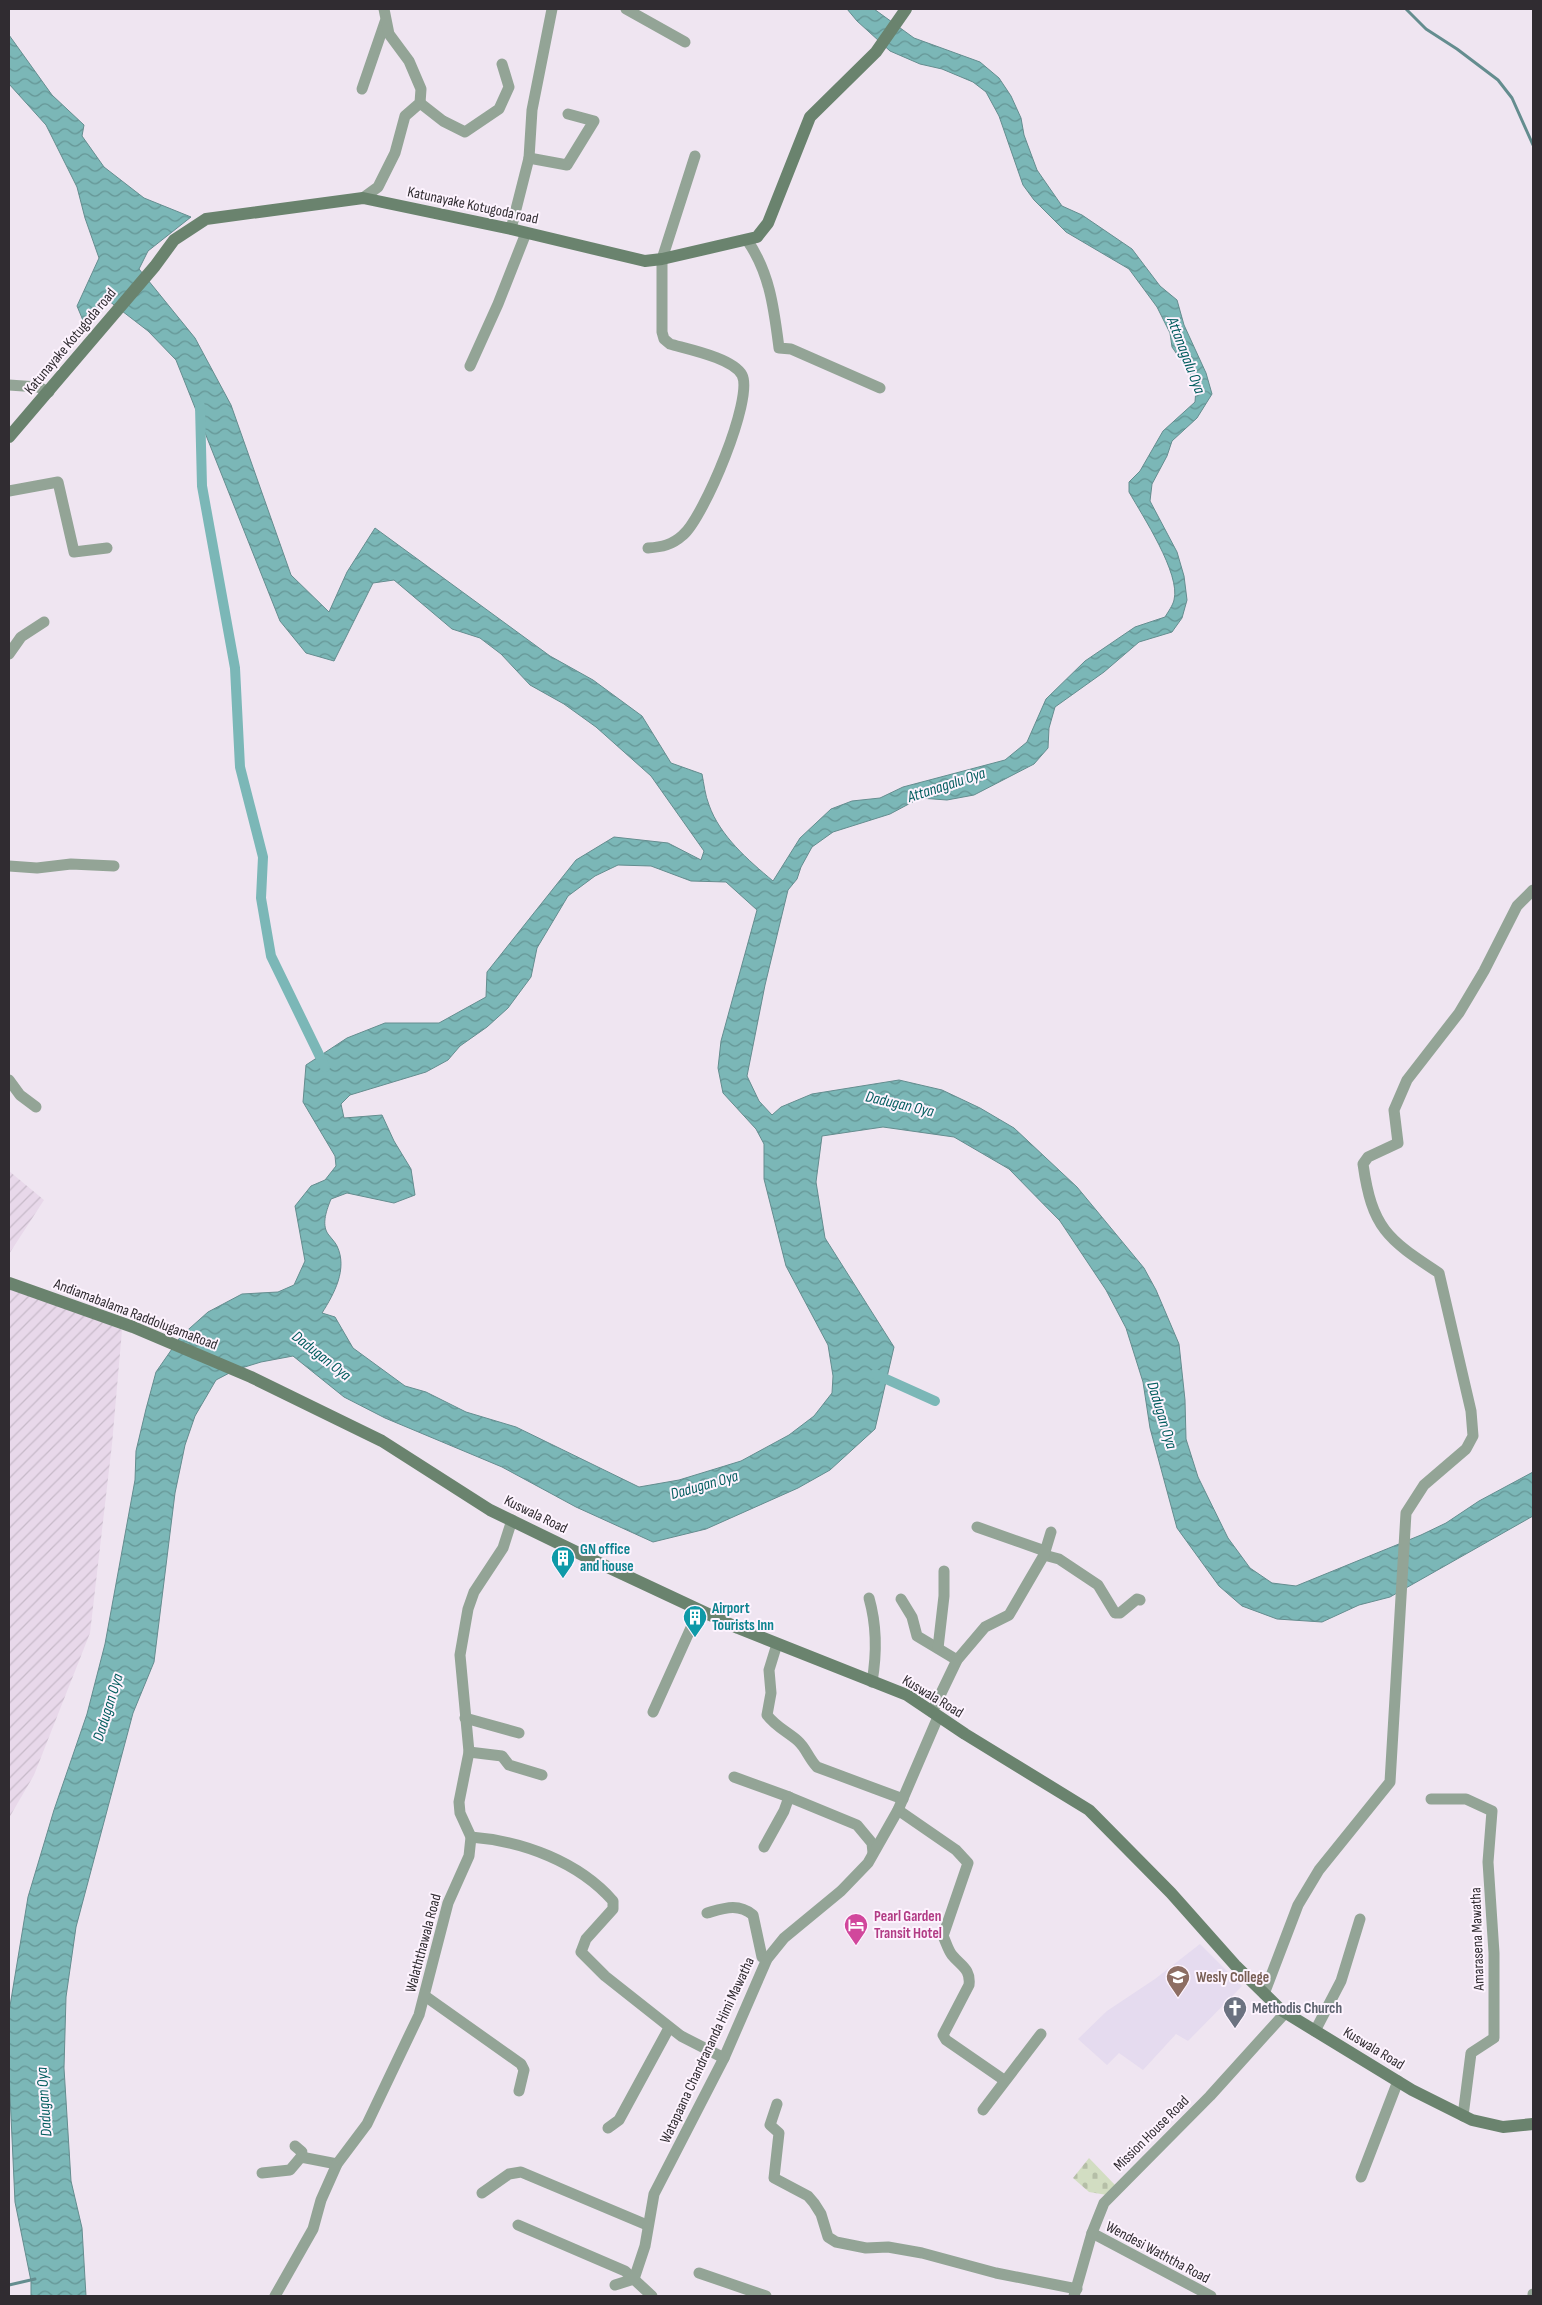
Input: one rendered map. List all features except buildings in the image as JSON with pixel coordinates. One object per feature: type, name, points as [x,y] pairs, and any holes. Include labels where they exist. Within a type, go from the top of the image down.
[{"type":"street","points":[[511,229],[529,158],[532,110],[552,9]]},
{"type":"street","points":[[626,9],[685,42]]},
{"type":"street","name":"Katunayake Kotugoda road","points":[[9,437],[155,266],[174,240],[206,219],[363,198],[526,232],[645,261],[662,259],[757,237],[768,223],[810,117],[876,52],[904,12]]},
{"type":"street","points":[[362,88],[385,14]]},
{"type":"street","points":[[363,198],[378,187],[395,154],[404,116],[420,103],[421,89],[409,61],[389,34],[385,14]]},
{"type":"street","points":[[420,103],[443,121],[465,132],[499,109],[509,87],[502,64]]},
{"type":"street","points":[[529,158],[567,165],[594,121],[568,114]]},
{"type":"street","points":[[648,548],[665,547],[684,534],[702,508],[726,456],[745,387],[742,374],[731,364],[670,344],[664,339],[662,332],[662,259],[695,156]]},
{"type":"street","points":[[470,366],[498,304],[526,232]]},
{"type":"street","points":[[747,240],[760,258],[772,292],[779,348],[791,348],[880,388]]},
{"type":"street","points":[[9,385],[38,387],[49,392]]},
{"type":"street","points":[[9,491],[58,482],[74,552],[108,548]]},
{"type":"street","points":[[9,654],[21,638],[44,622]]},
{"type":"street","points":[[9,866],[37,868],[71,864],[114,866]]},
{"type":"street","points":[[1264,1994],[1298,1905],[1319,1870],[1390,1782],[1406,1513],[1424,1485],[1466,1449],[1473,1436],[1471,1411],[1439,1273],[1398,1247],[1380,1226],[1366,1183],[1363,1164],[1368,1157],[1398,1143],[1394,1110],[1407,1080],[1459,1013],[1484,971],[1517,906],[1533,890]]},
{"type":"street","points":[[9,1080],[20,1095],[36,1107]]},
{"type":"street","name":"Andiamabalama RaddolugamaRoad","points":[[9,1283],[134,1327],[250,1376]]},
{"type":"street","name":"Kuswala Road","points":[[250,1376],[382,1441],[451,1487],[512,1520],[699,1610],[777,1644],[907,1695],[1089,1810],[1171,1892],[1234,1966],[1285,2013],[1398,2081],[1464,2116],[1503,2126],[1533,2124]]},
{"type":"street","points":[[512,1520],[503,1548],[474,1592],[468,1609],[460,1655],[468,1752],[460,1813],[471,1837],[488,1838],[527,1848],[578,1870],[602,1888],[613,1902],[613,1909],[586,1939],[582,1952],[605,1976],[669,2028],[724,2058]]},
{"type":"street","points":[[977,1527],[1058,1559],[1098,1585],[1115,1613],[1120,1613],[1137,1599],[1140,1600]]},
{"type":"street","name":"Watapaana Chandrananda Himi Mawatha","points":[[634,2279],[645,2246],[647,2225],[654,2194],[724,2058],[767,1959],[784,1938],[841,1891],[868,1863],[901,1804],[957,1660],[985,1627],[1009,1615],[1045,1553],[1052,1532]]},
{"type":"street","points":[[938,1648],[944,1596],[944,1571]]},
{"type":"street","points":[[869,1598],[876,1620],[876,1662],[872,1682]]},
{"type":"street","points":[[901,1599],[912,1617],[917,1636],[957,1660]]},
{"type":"street","points":[[653,1712],[699,1610]]},
{"type":"street","points":[[777,1644],[769,1670],[771,1692],[767,1715],[773,1723],[800,1742],[809,1759],[817,1767],[901,1804],[956,1850],[968,1863],[943,1936],[952,1955],[966,1968],[970,1976],[969,1985],[943,2035],[946,2040],[1004,2080]]},
{"type":"street","points":[[465,1718],[519,1733]]},
{"type":"street","points":[[468,1752],[502,1756],[509,1765],[542,1775]]},
{"type":"street","points":[[734,1777],[857,1825],[872,1844],[873,1853]]},
{"type":"street","points":[[764,1847],[784,1811],[789,1797]]},
{"type":"street","name":"Amarasena Mawatha","points":[[1431,1799],[1466,1799],[1492,1811],[1488,1862],[1494,1953],[1494,2038],[1471,2053],[1464,2116]]},
{"type":"street","name":"Walaththawala Road","points":[[275,2296],[313,2229],[321,2200],[337,2164],[367,2124],[419,2015],[448,1903],[468,1856],[471,1837]]},
{"type":"street","points":[[707,1913],[732,1906],[744,1908],[753,1915],[762,1957],[767,1959]]},
{"type":"street","points":[[1315,2031],[1341,1981],[1360,1919]]},
{"type":"street","points":[[425,1996],[521,2064],[524,2070],[519,2091]]},
{"type":"street","name":"Mission House Road","points":[[1076,2292],[1092,2233],[1104,2203],[1210,2096],[1285,2013]]},
{"type":"street","points":[[608,2128],[619,2120],[669,2028]]},
{"type":"street","points":[[983,2110],[1004,2080],[1041,2034]]},
{"type":"street","points":[[1361,2177],[1398,2081]]},
{"type":"street","points":[[777,2104],[770,2125],[779,2134],[774,2178],[808,2196],[822,2214],[828,2237],[836,2242],[866,2248],[888,2248],[922,2253],[1076,2292]]},
{"type":"street","points":[[262,2173],[290,2170],[301,2157],[302,2152],[295,2146]]},
{"type":"street","points":[[301,2157],[337,2164]]},
{"type":"street","points":[[482,2193],[509,2174],[521,2172],[647,2225]]},
{"type":"street","points":[[518,2225],[625,2271],[652,2296]]},
{"type":"street","name":"Wendesi Waththa Road","points":[[1092,2233],[1210,2296]]},
{"type":"street","points":[[699,2273],[766,2296]]},
{"type":"street","points":[[615,2285],[634,2279]]},
{"type":"shaded area","points":[[9,1171],[44,1200],[9,1254]]},
{"type":"shaded area","points":[[9,1284],[122,1330],[112,1444],[90,1633],[34,1775],[9,1818]]},
{"type":"shaded area","name":"Wesly College","points":[[1200,1944],[1242,1986],[1188,2041],[1176,2034],[1143,2070],[1119,2053],[1107,2065],[1078,2039],[1107,2011],[1155,1979]]},
{"type":"green space","points":[[1089,2158],[1116,2186],[1107,2195],[1089,2192],[1073,2178]]},
{"type":"water","points":[[847,9],[874,9],[914,38],[980,62],[999,78],[1011,96],[1021,118],[1024,135],[1037,170],[1062,206],[1082,215],[1132,249],[1160,286],[1177,300],[1184,325],[1206,373],[1212,394],[1197,418],[1172,441],[1167,456],[1152,484],[1150,501],[1177,552],[1184,576],[1187,600],[1182,618],[1172,632],[1139,642],[1104,672],[1055,707],[1049,728],[1048,748],[1034,764],[974,795],[947,800],[920,798],[890,814],[833,832],[812,847],[797,879],[788,890],[765,985],[747,1076],[759,1101],[772,1115],[781,1107],[812,1094],[899,1080],[942,1090],[980,1108],[1014,1128],[1077,1187],[1144,1268],[1156,1290],[1179,1344],[1185,1400],[1186,1439],[1198,1477],[1228,1538],[1250,1568],[1272,1583],[1296,1586],[1421,1535],[1446,1523],[1479,1501],[1533,1472],[1533,1516],[1390,1597],[1359,1605],[1322,1622],[1277,1619],[1242,1606],[1219,1586],[1177,1528],[1150,1428],[1143,1382],[1126,1328],[1106,1290],[1060,1221],[1009,1169],[954,1137],[883,1127],[822,1136],[816,1182],[825,1238],[894,1347],[875,1429],[830,1470],[798,1488],[706,1529],[653,1542],[576,1507],[502,1467],[385,1418],[344,1397],[293,1356],[261,1362],[235,1370],[216,1380],[195,1416],[185,1445],[175,1493],[154,1662],[133,1713],[76,1927],[66,1997],[64,2068],[71,2181],[82,2228],[86,2296],[31,2296],[31,2281],[15,2202],[9,2074],[9,2012],[28,1897],[54,1810],[87,1714],[105,1644],[135,1480],[136,1451],[156,1372],[181,1336],[208,1312],[242,1294],[278,1292],[294,1285],[305,1261],[295,1206],[311,1186],[325,1180],[336,1166],[335,1156],[303,1102],[306,1065],[347,1038],[385,1023],[439,1023],[486,997],[487,972],[576,860],[614,837],[668,843],[701,860],[704,851],[651,776],[596,727],[564,704],[530,685],[501,654],[480,638],[452,629],[394,580],[373,583],[334,661],[306,653],[280,621],[176,360],[148,331],[109,301],[87,330],[77,306],[99,258],[85,218],[77,187],[46,125],[9,84],[9,35],[52,95],[84,125],[82,136],[104,167],[144,198],[191,217],[148,251],[139,269],[195,338],[231,405],[291,575],[329,612],[347,572],[375,528],[550,656],[593,680],[642,716],[671,763],[702,774],[708,801],[720,827],[736,847],[773,881],[800,838],[831,809],[852,801],[880,798],[903,787],[1005,760],[1027,742],[1046,699],[1085,661],[1135,627],[1165,617],[1174,600],[1175,589],[1172,575],[1151,529],[1129,492],[1129,482],[1140,471],[1163,431],[1195,402],[1196,389],[1193,378],[1172,347],[1170,333],[1157,307],[1129,269],[1066,232],[1034,200],[1023,185],[999,116],[986,92],[973,82],[942,69],[920,64],[890,51],[857,21]],"holes":[[[618,865],[651,866],[691,881],[726,882],[757,910],[721,1041],[718,1068],[723,1093],[756,1129],[764,1144],[764,1179],[786,1266],[828,1345],[833,1376],[832,1393],[814,1416],[789,1435],[741,1461],[679,1480],[639,1487],[516,1427],[466,1412],[426,1392],[405,1386],[353,1348],[335,1317],[322,1313],[335,1290],[341,1264],[337,1246],[328,1234],[325,1226],[325,1216],[331,1199],[347,1193],[394,1203],[415,1195],[411,1169],[394,1141],[382,1115],[344,1118],[341,1104],[350,1095],[426,1072],[448,1060],[460,1046],[487,1027],[508,1008],[531,977],[537,948],[568,896],[595,876]]]},
{"type":"waterway","points":[[1406,9],[1426,29],[1457,49],[1498,80],[1512,98],[1533,145]]},
{"type":"waterway","points":[[200,406],[202,486],[235,668],[240,767],[263,857],[261,898],[271,956],[325,1067]]},
{"type":"waterway","points":[[875,1374],[935,1401]]},
{"type":"waterway","points":[[9,2285],[35,2279]]},
{"type":"place","name":"GN office and house","points":[[563,1579]]},
{"type":"place","name":"Airport Tourists Inn","points":[[695,1638]]},
{"type":"place","name":"Pearl Garden Transit Hotel","points":[[856,1946]]},
{"type":"place","name":"Wesly College","points":[[1178,1998]]},
{"type":"place","name":"Methodis Church","points":[[1235,2029]]},
{"type":"water label","name":"Attanagalu Oya","points":[[1187,355]]},
{"type":"water label","name":"Attanagalu Oya","points":[[946,784]]},
{"type":"water label","name":"Dadugan Oya","points":[[900,1103]]},
{"type":"water label","name":"Dadugan Oya","points":[[322,1355]]},
{"type":"water label","name":"Dadugan Oya","points":[[1163,1415]]},
{"type":"water label","name":"Dadugan Oya","points":[[704,1484]]},
{"type":"water label","name":"Dadugan Oya","points":[[107,1707]]},
{"type":"water label","name":"Dadugan Oya","points":[[43,2102]]}]
